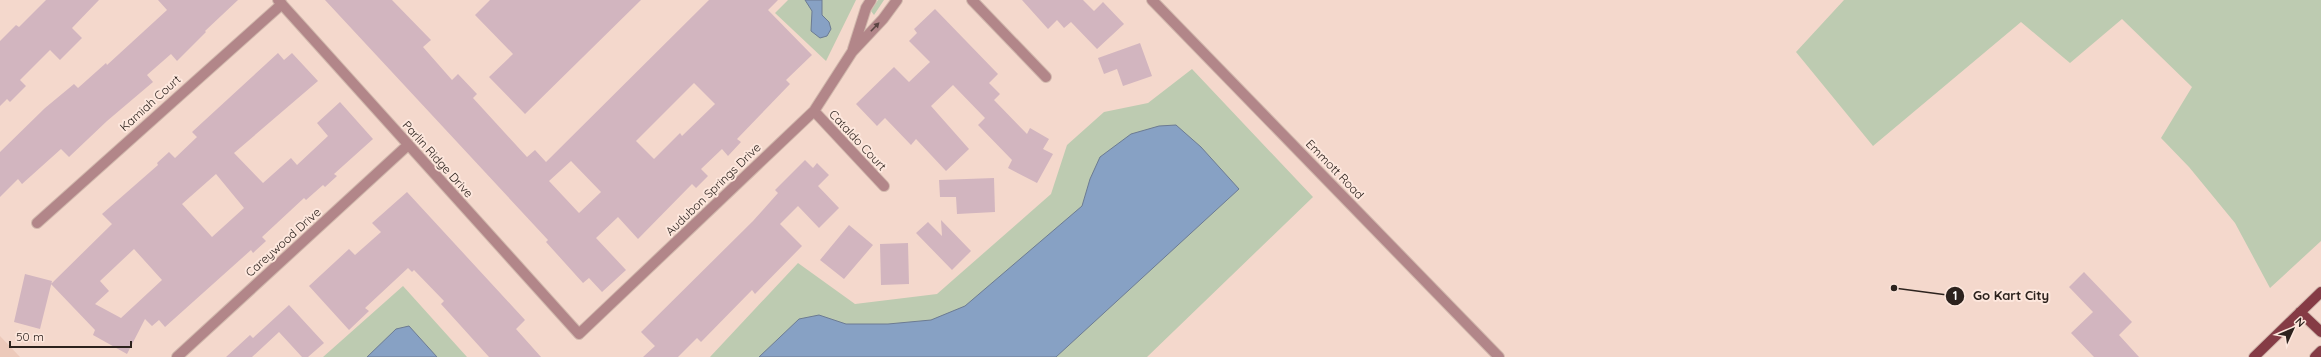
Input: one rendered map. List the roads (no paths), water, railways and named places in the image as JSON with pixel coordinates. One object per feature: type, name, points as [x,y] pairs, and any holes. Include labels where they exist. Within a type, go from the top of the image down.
[{"type":"main road","points":[[2254,357],[2321,292]]},
{"type":"main road","points":[[2300,312],[2321,332]]},
{"type":"main road","points":[[2314,357],[2321,351]]},
{"type":"street","name":"Audubon Springs Drive","points":[[852,52],[866,8],[871,0]]},
{"type":"street","name":"Audubon Springs Drive","points":[[579,334],[814,111],[852,52],[883,19],[897,0]]},
{"type":"street","points":[[972,0],[1046,77]]},
{"type":"street","name":"Emmott Road","points":[[1152,0],[1499,357]]},
{"type":"street","name":"Parlin Ridge Drive","points":[[280,2],[579,334]]},
{"type":"street","name":"Kamiah Court","points":[[37,223],[280,2]]},
{"type":"street","name":"Cataldo Court","points":[[814,111],[884,186]]},
{"type":"street","name":"Careywood Drive","points":[[177,357],[408,145]]},
{"type":"water","points":[[805,0],[822,0],[822,15],[829,22],[831,29],[827,36],[820,38],[811,31],[812,11]]},
{"type":"water","points":[[1176,125],[1201,147],[1239,189],[1056,357],[759,357],[799,319],[819,315],[846,324],[888,324],[931,320],[965,306],[1082,206],[1090,179],[1100,157],[1131,134],[1159,126]]},
{"type":"water","points":[[409,326],[437,357],[367,357],[396,329]]},
{"type":"place","name":"Go Kart City","points":[[1894,288]]}]
